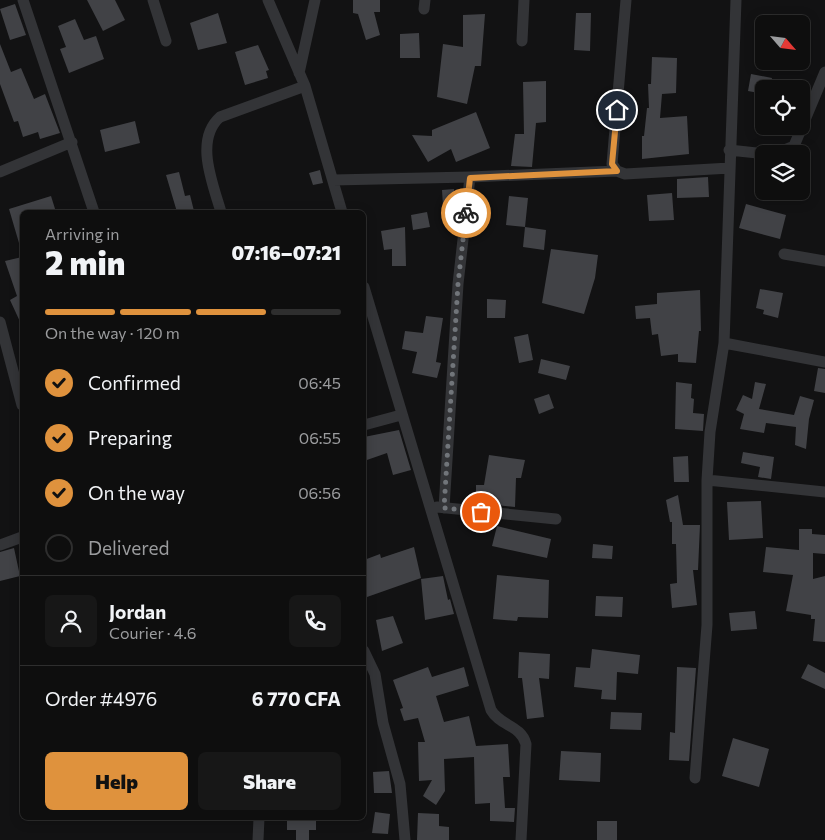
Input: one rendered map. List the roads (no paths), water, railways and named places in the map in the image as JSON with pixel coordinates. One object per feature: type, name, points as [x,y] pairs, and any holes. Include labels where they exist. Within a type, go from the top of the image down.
[{"type":"street","points":[[23,0],[93,210]]},
{"type":"street","points":[[153,0],[166,41]]},
{"type":"street","points":[[268,0],[305,86],[341,210]]},
{"type":"street","points":[[299,73],[315,0]]},
{"type":"street","points":[[522,40],[524,0]]},
{"type":"street","points":[[617,171],[612,164],[626,0]]},
{"type":"street","points":[[695,778],[707,625],[707,480],[710,432],[724,344],[729,150],[736,0]]},
{"type":"street","points":[[794,145],[825,72]]},
{"type":"street","points":[[221,210],[210,167],[206,138],[212,124],[220,117],[305,86]]},
{"type":"street","points":[[0,172],[72,142]]},
{"type":"street","points":[[729,150],[755,153]]},
{"type":"street","points":[[333,180],[470,178],[617,171],[624,174],[730,168]]},
{"type":"street","points":[[444,508],[458,284],[470,178]]},
{"type":"street","points":[[784,254],[825,261]]},
{"type":"street","points":[[366,294],[428,507],[491,710],[499,720],[520,731],[526,744],[521,840]]},
{"type":"street","points":[[0,322],[20,397]]},
{"type":"street","points":[[724,344],[825,362]]},
{"type":"street","points":[[366,424],[401,415]]},
{"type":"street","points":[[707,480],[825,492]]},
{"type":"street","points":[[428,507],[556,519]]},
{"type":"street","points":[[0,545],[20,538]]},
{"type":"street","points":[[366,655],[375,674],[383,722],[400,784],[405,840]]},
{"type":"street","points":[[258,840],[259,820]]}]
